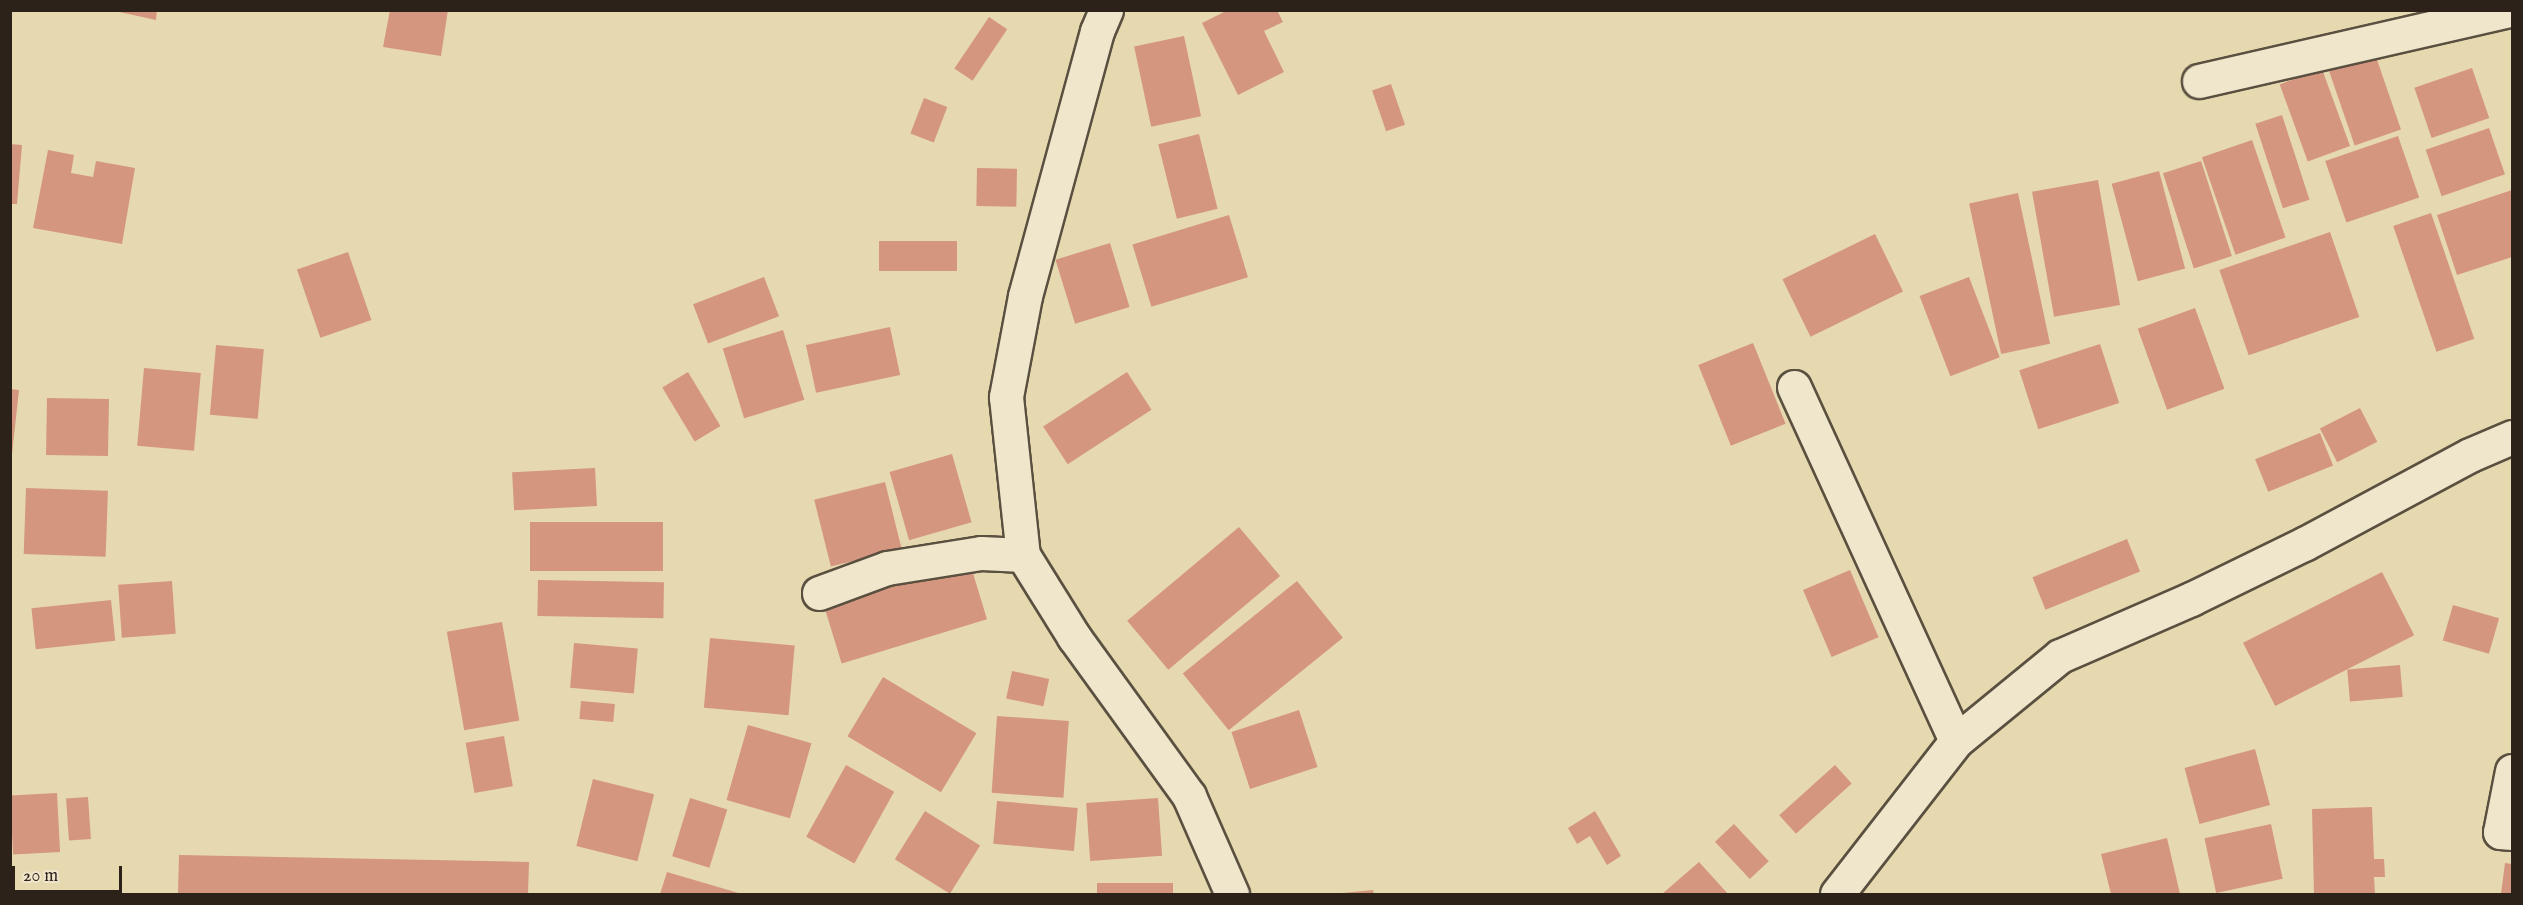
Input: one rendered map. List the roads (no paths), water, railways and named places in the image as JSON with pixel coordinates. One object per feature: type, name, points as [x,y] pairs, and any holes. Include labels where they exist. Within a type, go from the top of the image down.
[{"type":"street","points":[[1106,10],[1097,31],[1025,296],[1006,397],[1023,555],[1074,637],[1189,796],[1232,894]]},
{"type":"street","points":[[2199,81],[2509,10]]},
{"type":"street","points":[[1794,387],[1956,741]]},
{"type":"street","points":[[1837,894],[1956,741],[2060,656],[2201,594],[2470,455],[2512,437]]},
{"type":"street","points":[[819,593],[887,568],[981,553],[1023,555]]},
{"type":"street","points":[[2512,771],[2500,832],[2512,833]]}]
